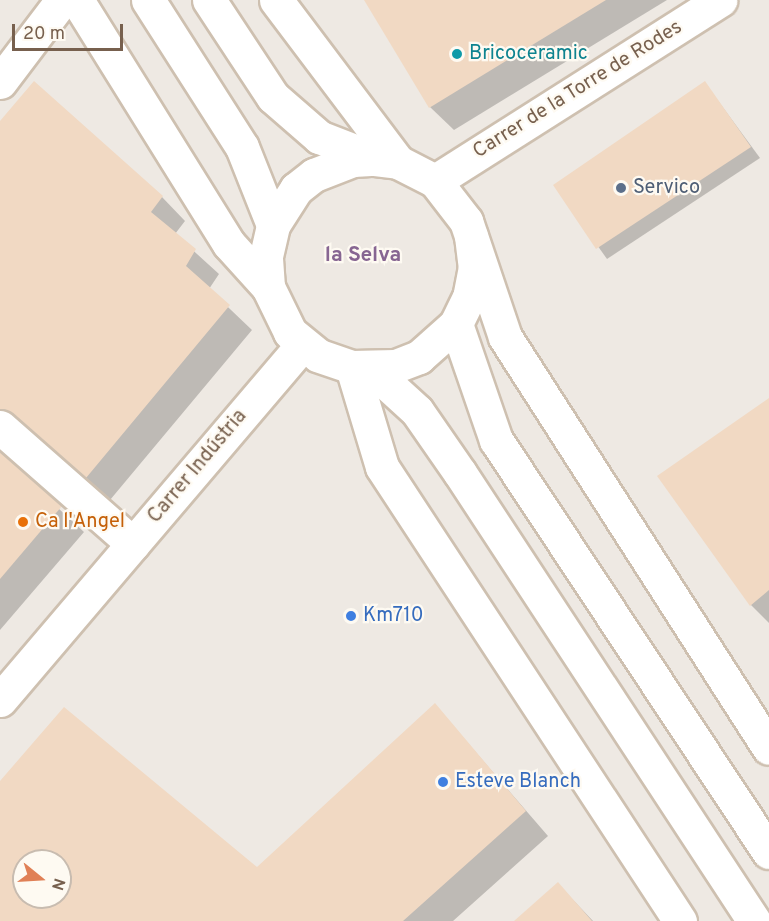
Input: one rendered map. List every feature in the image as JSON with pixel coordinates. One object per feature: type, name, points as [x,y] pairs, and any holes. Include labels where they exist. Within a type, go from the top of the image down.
[{"type":"main road","points":[[0,82],[62,0]]},
{"type":"main road","points":[[77,0],[230,244],[268,287]]},
{"type":"main road","points":[[148,0],[242,147],[273,225]]},
{"type":"main road","points":[[209,0],[273,97],[319,137],[435,181],[458,206],[471,236],[505,337],[769,748]]},
{"type":"main road","points":[[276,0],[386,161]]},
{"type":"main road","name":"Carrer de la Torre de Rodes","points":[[435,181],[720,0]]},
{"type":"main road","points":[[386,161],[353,160],[314,176],[297,189],[273,225],[266,256],[268,287],[281,319],[303,345],[318,355],[361,368],[395,366],[419,357],[456,324],[469,297],[473,277],[471,236]]},
{"type":"main road","points":[[456,324],[496,440],[769,852]]},
{"type":"main road","name":"Carrer Indústria","points":[[0,699],[303,345]]},
{"type":"main road","points":[[361,368],[382,467],[680,921]]},
{"type":"main road","points":[[361,368],[417,411],[754,921]]},
{"type":"main road","points":[[0,427],[133,544]]},
{"type":"shaded area","points":[[0,0],[769,0],[769,921],[0,921]]},
{"type":"building","name":"Bricoceramic","points":[[364,0],[606,0],[429,108]]},
{"type":"building","points":[[34,81],[163,196],[151,212],[196,249],[186,266],[230,305],[86,478],[12,413],[0,409],[0,121]]},
{"type":"building","points":[[705,81],[751,147],[596,249],[553,185]]},
{"type":"building","points":[[769,398],[769,590],[750,606],[657,476]]},
{"type":"building","points":[[0,452],[62,506],[0,579]]},
{"type":"building","points":[[435,703],[526,811],[403,921],[0,921],[0,781],[64,707],[257,867]]},
{"type":"building","points":[[558,882],[592,921],[514,921]]},
{"type":"place","name":"Bricoceramic","points":[[457,54]]},
{"type":"place","name":"Servico","points":[[621,188]]},
{"type":"place","name":"Ca l'Angel","points":[[23,522]]},
{"type":"place","name":"Km710","points":[[351,616]]},
{"type":"place","name":"Esteve Blanch","points":[[443,782]]},
{"type":"district","name":"la Selva","points":[[363,256]]}]
